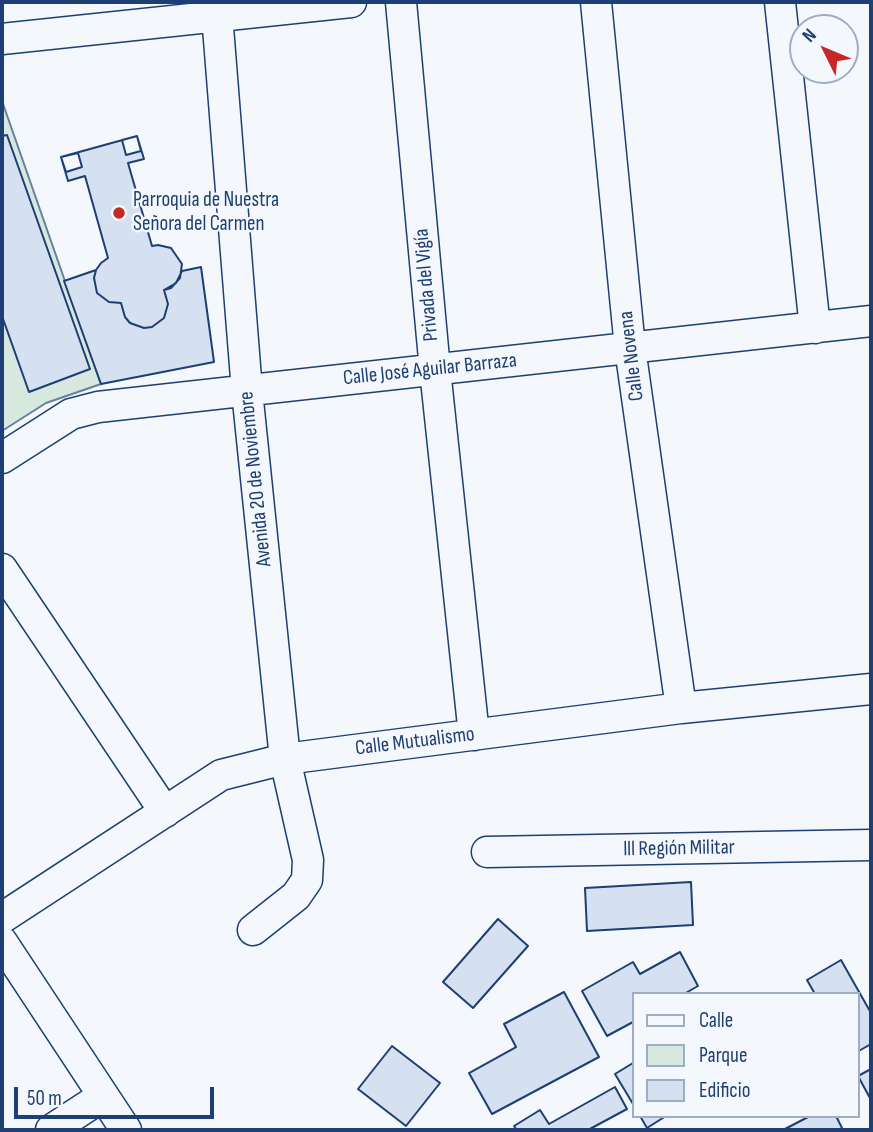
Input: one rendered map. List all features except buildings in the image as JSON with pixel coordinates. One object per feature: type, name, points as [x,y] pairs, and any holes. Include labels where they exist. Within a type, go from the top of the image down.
[{"type":"street","points":[[2,39],[217,9],[351,2]]},
{"type":"street","name":"Privada del Vigía","points":[[401,2],[435,370],[474,735]]},
{"type":"street","name":"Calle Novena","points":[[596,2],[630,348],[681,708]]},
{"type":"street","points":[[779,2],[815,328]]},
{"type":"street","name":"Avenida 20 de Noviembre","points":[[217,9],[247,391],[285,759],[308,860],[307,880],[296,896],[253,930]]},
{"type":"street","name":"Calle José Aguilar Barraza","points":[[2,458],[71,414],[98,407],[871,321]]},
{"type":"street","points":[[2,569],[164,811]]},
{"type":"street","name":"Calle Mutualismo","points":[[2,918],[220,775],[285,759],[681,708],[871,689]]},
{"type":"street","name":"lll Región Militar","points":[[487,852],[871,845]]},
{"type":"street","points":[[2,942],[127,1130]]},
{"type":"street","points":[[51,1130],[103,1096]]},
{"type":"green space","points":[[2,101],[101,384],[46,403],[2,431]]},
{"type":"place","name":"Parroquia de Nuestra Señora del Carmen","points":[[119,213]]}]
